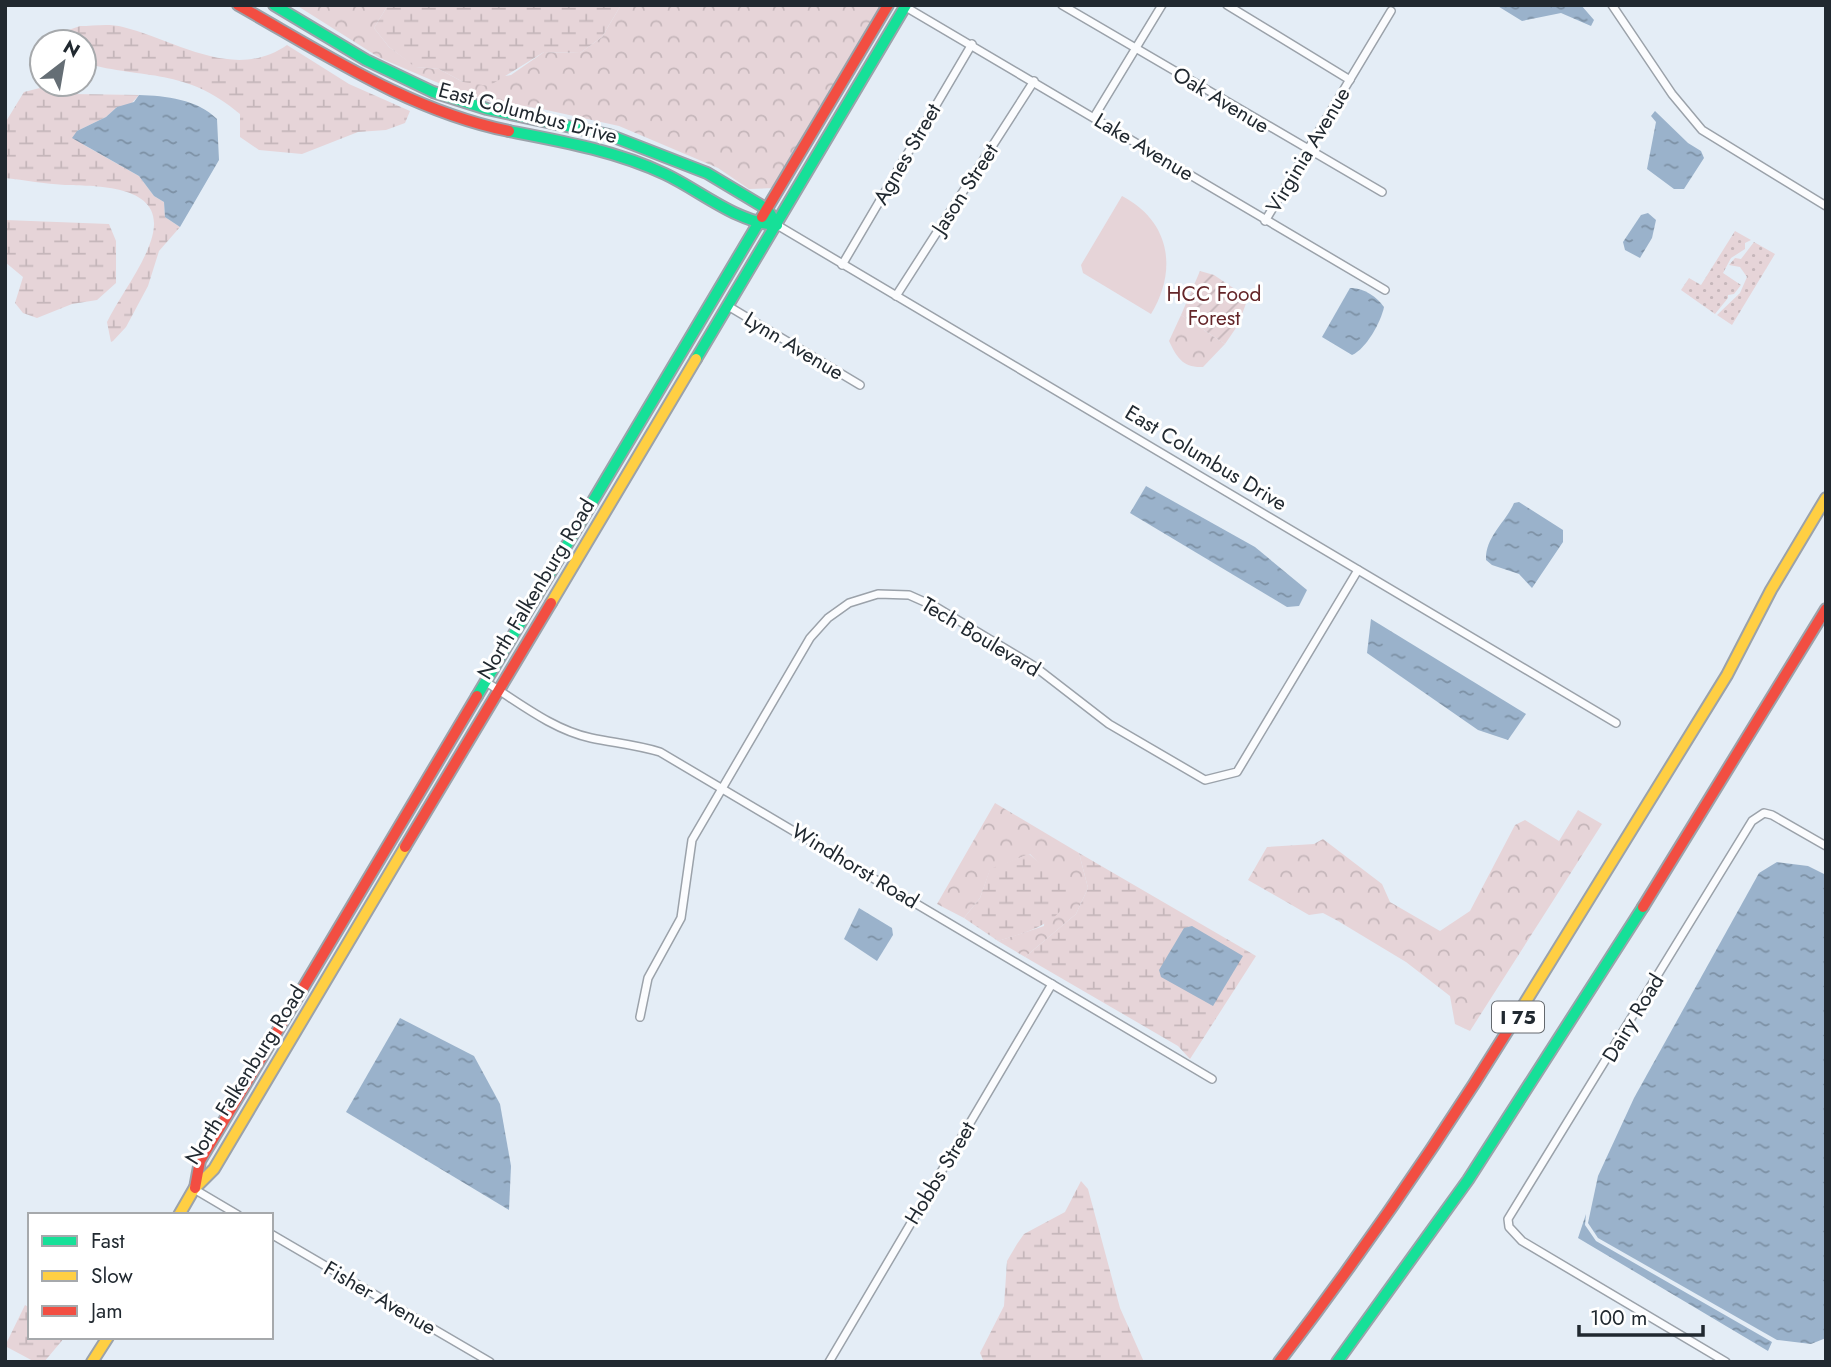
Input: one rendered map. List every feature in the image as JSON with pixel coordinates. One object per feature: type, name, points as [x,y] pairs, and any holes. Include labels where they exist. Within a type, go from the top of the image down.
[{"type":"main road","name":"East Columbus Drive","points":[[238,5],[395,94],[506,132],[570,143],[664,173],[758,224],[777,225]]},
{"type":"main road","name":"East Columbus Drive","points":[[274,5],[400,77],[433,92],[510,114],[609,135],[707,173],[767,209],[777,225]]},
{"type":"main road","name":"North Falkenburg Road","points":[[194,1189],[200,1161],[888,5]]},
{"type":"main road","name":"North Falkenburg Road","points":[[180,1213],[194,1189],[214,1169],[905,6]]},
{"type":"main road","name":"I 75","points":[[1279,1362],[1323,1304],[1480,1076],[1727,675],[1771,590],[1826,498]]},
{"type":"main road","name":"I 75","points":[[1337,1362],[1440,1219],[1525,1092],[1826,609]]},
{"type":"main road","points":[[335,935],[348,943]]},
{"type":"main road","points":[[92,1362],[106,1339]]},
{"type":"street","name":"Oak Avenue","points":[[1062,5],[1382,192]]},
{"type":"street","points":[[1094,117],[1162,5]]},
{"type":"street","points":[[1227,5],[1350,80]]},
{"type":"street","points":[[1612,5],[1672,94],[1702,130],[1826,206]]},
{"type":"street","name":"Lake Avenue","points":[[905,6],[1385,290]]},
{"type":"street","name":"Virginia Avenue","points":[[1265,221],[1391,11]]},
{"type":"street","name":"Agnes Street","points":[[842,265],[972,44]]},
{"type":"street","name":"Jason Street","points":[[896,296],[1034,81]]},
{"type":"street","points":[[506,132],[510,114]]},
{"type":"street","name":"East Columbus Drive","points":[[777,225],[1616,723]]},
{"type":"street","name":"Lynn Avenue","points":[[728,306],[860,385]]},
{"type":"street","name":"Tech Boulevard","points":[[640,1017],[648,978],[681,918],[692,840],[810,638],[828,618],[849,603],[878,594],[909,594],[936,607],[1034,666],[1109,724],[1205,780],[1237,772],[1358,570]]},
{"type":"street","name":"Windhorst Road","points":[[486,682],[558,726],[590,738],[629,742],[660,752],[1212,1079]]},
{"type":"street","name":"Dairy Road","points":[[1726,1362],[1522,1241],[1509,1227],[1510,1211],[1602,1070],[1752,821],[1764,813],[1826,846]]},
{"type":"street","name":"Hobbs Street","points":[[829,1362],[1052,984]]},
{"type":"street","points":[[194,1189],[235,1213]]},
{"type":"street","name":"Fisher Avenue","points":[[273,1235],[490,1362]]},
{"type":"green space","points":[[296,5],[388,5],[374,28],[389,47],[416,67],[439,69],[463,82],[511,75],[544,52],[580,53],[602,37],[621,5],[883,5],[774,188],[749,189],[718,168],[619,126],[542,109],[487,101],[436,82],[380,58]]},
{"type":"green space","points":[[388,5],[621,5],[602,37],[580,53],[544,52],[489,86],[463,82],[439,69],[415,67],[389,47],[374,28]]},
{"type":"green space","points":[[107,25],[123,27],[205,55],[226,59],[246,60],[267,55],[287,45],[349,84],[410,111],[405,123],[386,130],[358,132],[302,154],[259,150],[240,137],[240,114],[220,99],[201,89],[164,77],[98,66],[98,28],[74,28]]},
{"type":"green space","points":[[28,91],[28,98],[139,95],[129,106],[117,107],[106,117],[77,131],[84,145],[139,176],[154,196],[164,202],[165,217],[180,227],[159,251],[148,286],[126,327],[111,342],[107,322],[148,249],[154,225],[152,212],[145,202],[120,190],[5,178],[5,123],[24,92]]},
{"type":"green space","points":[[1122,196],[1138,206],[1151,219],[1165,248],[1165,281],[1151,314],[1083,273],[1081,265]]},
{"type":"green space","points":[[5,220],[109,224],[116,241],[116,283],[97,300],[72,304],[37,318],[23,313],[15,303],[23,277],[5,262]]},
{"type":"green space","points":[[1735,231],[1751,240],[1745,243],[1745,249],[1731,258],[1723,273],[1741,285],[1734,294],[1728,295],[1715,314],[1681,290],[1689,278],[1701,285]]},
{"type":"green space","points":[[1754,242],[1775,254],[1732,325],[1717,315],[1740,293],[1747,277],[1740,267],[1729,265],[1735,258],[1741,259]]},
{"type":"green space","name":"HCC Food Forest","points":[[1200,271],[1214,275],[1248,298],[1238,325],[1225,344],[1181,315]]},
{"type":"green space","name":"HCC Food Forest","points":[[1181,315],[1225,344],[1203,367],[1190,366],[1182,361],[1169,341]]},
{"type":"green space","points":[[995,803],[1079,853],[1088,888],[1076,914],[1025,957],[998,941],[1044,926],[1048,873],[1030,854],[990,870],[980,898],[964,918],[937,904]]},
{"type":"green space","points":[[1578,810],[1602,824],[1470,1031],[1455,1024],[1450,996],[1406,962],[1323,913],[1309,915],[1248,880],[1267,847],[1314,844],[1323,839],[1382,884],[1390,902],[1440,931],[1470,911],[1515,825],[1525,820],[1559,841]]},
{"type":"green space","points":[[1079,853],[1256,956],[1190,1059],[1178,1046],[1025,957],[1076,914],[1088,888]]},
{"type":"green space","points":[[1029,854],[1071,890],[1067,902],[1052,919],[1042,925],[998,941],[964,918],[980,898],[990,869]]},
{"type":"green space","points":[[1081,1181],[1088,1189],[1120,1308],[1144,1362],[984,1362],[980,1353],[1004,1306],[1007,1261],[1024,1234],[1065,1212]]},
{"type":"green space","points":[[25,1305],[28,1307],[28,1339],[63,1339],[44,1362],[35,1362],[5,1346]]},
{"type":"water","points":[[1496,5],[1581,5],[1594,20],[1591,26],[1561,13],[1522,21]]},
{"type":"water","points":[[139,95],[191,103],[217,119],[219,160],[180,227],[165,217],[164,202],[154,196],[139,176],[72,138],[77,131],[106,117],[117,107],[134,102]]},
{"type":"water","points":[[1655,111],[1688,143],[1701,151],[1704,158],[1684,189],[1674,189],[1647,169],[1656,122],[1651,116]]},
{"type":"water","points":[[1648,213],[1656,220],[1652,238],[1640,258],[1625,250],[1623,242],[1641,215]]},
{"type":"water","points":[[1350,288],[1369,293],[1384,307],[1372,334],[1352,355],[1322,337]]},
{"type":"water","points":[[1146,486],[1255,547],[1307,590],[1299,606],[1287,607],[1130,513]]},
{"type":"water","points":[[1519,502],[1563,530],[1563,542],[1532,588],[1519,574],[1492,565],[1486,560],[1492,537],[1514,503]]},
{"type":"water","points":[[1371,619],[1526,714],[1508,740],[1478,730],[1367,653]]},
{"type":"water","points":[[1777,862],[1808,866],[1826,875],[1826,1338],[1811,1344],[1777,1340],[1598,1238],[1588,1223],[1598,1176],[1634,1098],[1759,873]]},
{"type":"water","points":[[859,908],[892,928],[893,935],[877,961],[844,939]]},
{"type":"water","points":[[1192,926],[1243,956],[1213,1006],[1161,977],[1159,970],[1184,928]]},
{"type":"water","points":[[400,1018],[474,1056],[500,1104],[511,1166],[509,1210],[346,1112]]},
{"type":"water","points":[[1586,1214],[1585,1225],[1596,1241],[1772,1342],[1768,1351],[1578,1238]]},
{"type":"traffic: fast","points":[[274,5],[366,60],[433,92],[487,109],[609,135],[707,173],[767,209],[777,225]]},
{"type":"traffic: fast","points":[[696,359],[906,5]]},
{"type":"traffic: fast","points":[[509,131],[628,159],[665,174],[748,219],[777,225]]},
{"type":"traffic: fast","points":[[477,696],[762,217]]},
{"type":"traffic: fast","points":[[1337,1362],[1468,1180],[1643,907]]},
{"type":"traffic: slow","points":[[551,603],[696,359]]},
{"type":"traffic: slow","points":[[1515,1019],[1727,675],[1771,590],[1826,498]]},
{"type":"traffic: slow","points":[[180,1213],[194,1189],[214,1169],[405,847]]},
{"type":"traffic: slow","points":[[92,1362],[107,1339]]},
{"type":"traffic: jam","points":[[238,5],[336,61],[403,95],[472,122],[509,131]]},
{"type":"traffic: jam","points":[[762,217],[888,5]]},
{"type":"traffic: jam","points":[[405,847],[551,603]]},
{"type":"traffic: jam","points":[[1643,907],[1826,609]]},
{"type":"traffic: jam","points":[[195,1188],[200,1161],[477,696]]},
{"type":"traffic: jam","points":[[1279,1362],[1401,1194],[1515,1019]]}]
